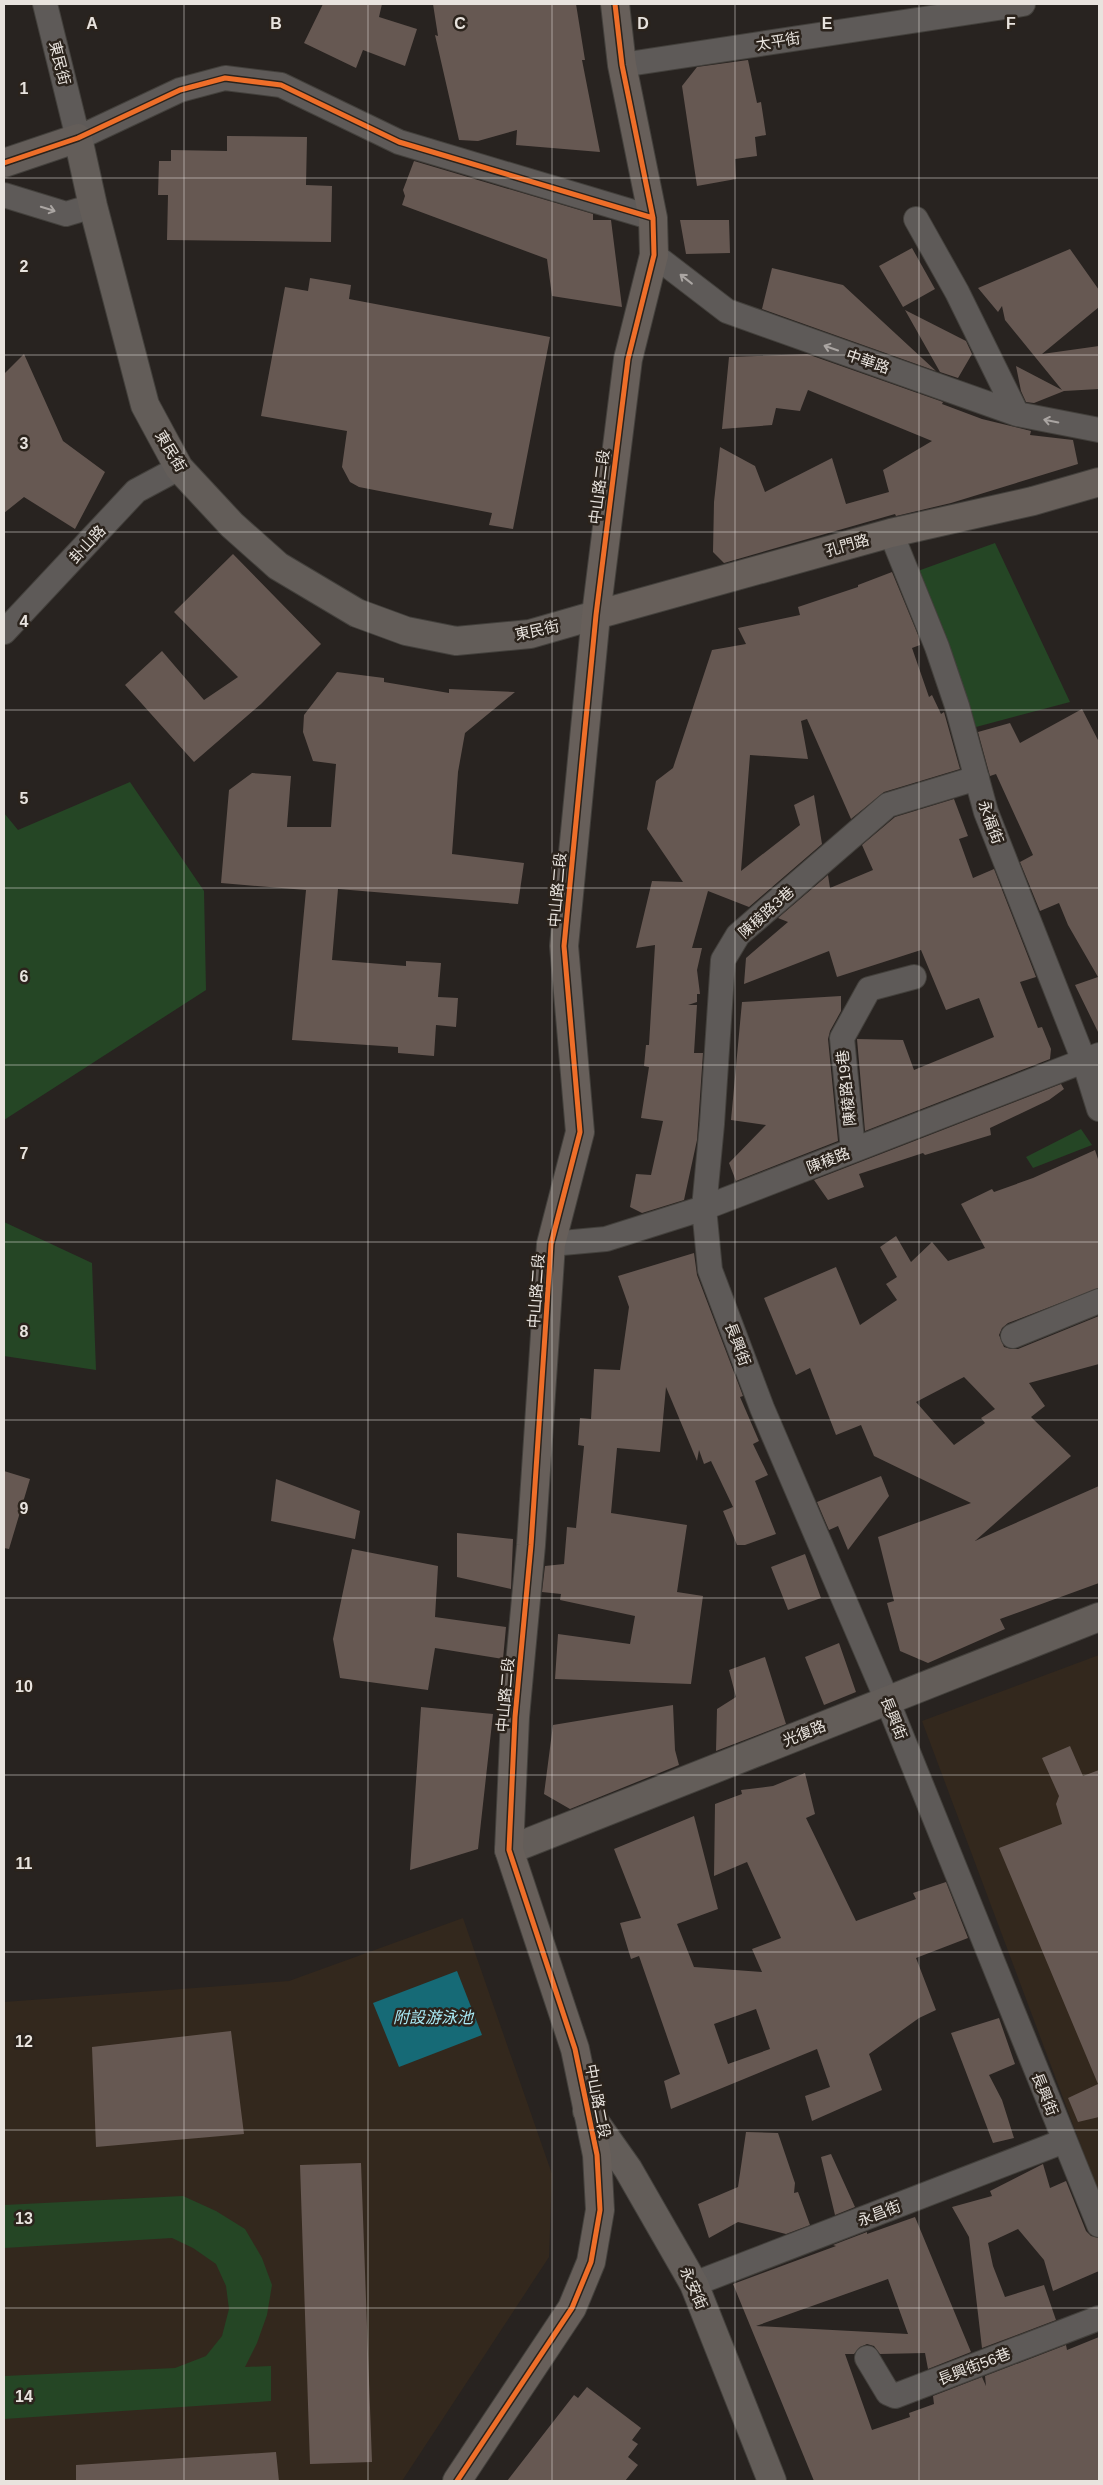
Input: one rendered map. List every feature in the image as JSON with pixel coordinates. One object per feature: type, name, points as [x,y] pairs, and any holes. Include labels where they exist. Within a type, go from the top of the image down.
[{"type":"main road","name":"中山路二段","points":[[457,2481],[572,2308],[591,2262],[600,2210],[597,2155],[575,2049],[509,1850],[515,1716],[531,1545],[552,1244],[580,1132],[564,946],[596,615],[628,359],[654,255],[653,218],[622,66],[615,4]]},
{"type":"main road","name":"孔門路","points":[[596,615],[891,533],[1032,501],[1099,482]]},
{"type":"street","name":"東民街","points":[[45,4],[93,206],[146,405],[179,468],[232,526],[278,566],[357,613],[406,631],[456,640],[530,634],[596,615]]},
{"type":"street","name":"太平街","points":[[622,66],[1023,4]]},
{"type":"street","points":[[4,163],[78,138],[180,90],[225,78],[281,85],[399,142],[653,218]]},
{"type":"street","points":[[4,195],[66,214],[93,206]]},
{"type":"street","points":[[916,220],[957,292],[1017,414]]},
{"type":"street","name":"中華路","points":[[654,255],[727,311],[1017,414],[1099,430]]},
{"type":"street","name":"卦山路","points":[[4,632],[136,491],[179,468]]},
{"type":"street","name":"永福街","points":[[891,533],[937,647],[986,812],[1092,1058],[1099,1109]]},
{"type":"street","name":"陳稜路3巷","points":[[704,1208],[712,1124],[723,960],[738,935],[888,805],[976,778]]},
{"type":"street","name":"陳稜路19巷","points":[[852,1150],[842,1038],[869,989],[914,977]]},
{"type":"street","name":"陳稜路","points":[[552,1244],[606,1239],[704,1208],[1092,1058]]},
{"type":"street","name":"長興街","points":[[704,1208],[710,1270],[762,1408],[886,1700],[1099,2225]]},
{"type":"street","points":[[1013,1336],[1099,1301]]},
{"type":"street","name":"光復路","points":[[509,1850],[1099,1617]]},
{"type":"street","name":"永安街","points":[[587,2111],[628,2169],[694,2284],[772,2481]]},
{"type":"street","name":"永昌街","points":[[694,2284],[1064,2141]]},
{"type":"street","name":"長興街56巷","points":[[867,2358],[888,2393],[895,2396],[1099,2318]]},
{"type":"shaded area","points":[[1099,1655],[1099,2194],[922,1721]]},
{"type":"shaded area","points":[[463,1918],[552,2174],[549,2257],[402,2481],[4,2481],[4,2002],[289,1981]]},
{"type":"green space","points":[[995,543],[1070,702],[976,727],[915,572]]},
{"type":"green space","points":[[130,782],[204,891],[206,990],[4,1120],[4,813],[18,830]]},
{"type":"green space","points":[[1081,1129],[1092,1145],[1033,1168],[1026,1157]]},
{"type":"green space","points":[[4,1222],[92,1263],[96,1370],[4,1356]]},
{"type":"green space","points":[[183,2196],[216,2211],[245,2229],[262,2258],[272,2285],[267,2315],[257,2343],[245,2367],[271,2366],[271,2401],[4,2419],[4,2376],[175,2368],[206,2356],[222,2336],[229,2309],[226,2286],[216,2264],[193,2248],[172,2238],[4,2248],[4,2205]]},
{"type":"water","name":"附設游泳池","points":[[457,1971],[482,2035],[399,2067],[373,2003]]},
{"type":"building","points":[[323,4],[382,4],[379,17],[417,29],[405,66],[363,50],[356,68],[304,43]]},
{"type":"building","points":[[433,4],[576,4],[585,60],[582,60],[600,152],[516,145],[517,130],[478,141],[459,140],[435,35],[438,36]]},
{"type":"building","points":[[748,60],[757,103],[761,102],[766,135],[755,137],[757,156],[735,159],[736,179],[697,186],[682,86],[697,67]]},
{"type":"building","points":[[227,136],[307,137],[306,185],[332,186],[331,242],[167,240],[168,195],[158,195],[159,161],[171,161],[171,150],[227,151]]},
{"type":"building","points":[[414,161],[593,214],[593,220],[611,220],[622,307],[552,296],[547,259],[402,205],[405,196],[403,190]]},
{"type":"building","points":[[680,220],[729,220],[730,253],[686,254]]},
{"type":"building","points":[[912,248],[935,289],[903,307],[879,266]]},
{"type":"building","points":[[1070,249],[1099,290],[1099,307],[1042,354],[1099,346],[1099,389],[1064,391],[1034,403],[1026,402],[1021,391],[1016,366],[1062,390],[1005,320],[1002,306],[998,312],[978,288]]},
{"type":"building","points":[[772,268],[843,285],[936,371],[762,309]]},
{"type":"building","points":[[310,278],[351,285],[349,299],[550,337],[513,529],[489,525],[492,513],[359,487],[350,482],[342,467],[347,431],[261,416],[285,287],[308,291]]},
{"type":"building","points":[[905,310],[966,341],[972,354],[958,378],[940,372]]},
{"type":"building","points":[[24,354],[63,441],[105,472],[75,529],[24,497],[4,513],[4,374]]},
{"type":"building","points":[[807,354],[943,402],[942,404],[982,419],[1031,431],[1030,435],[1073,440],[1078,464],[951,503],[896,516],[895,514],[724,563],[713,552],[714,502],[720,447],[755,466],[765,492],[832,458],[846,504],[889,492],[883,470],[932,441],[808,390],[800,411],[776,408],[772,425],[722,429],[729,357]]},
{"type":"building","points":[[233,554],[321,644],[261,704],[194,762],[125,685],[162,651],[204,700],[238,677],[174,612]]},
{"type":"building","points":[[892,572],[918,635],[920,645],[912,648],[929,697],[932,695],[941,714],[944,712],[960,769],[884,792],[851,819],[807,719],[801,721],[808,759],[750,755],[741,871],[800,825],[794,805],[814,795],[822,844],[749,907],[708,891],[692,948],[702,948],[697,970],[700,994],[697,994],[697,1002],[688,1005],[697,1005],[694,1053],[703,1053],[697,1140],[684,1200],[642,1213],[630,1207],[636,1174],[651,1175],[663,1121],[641,1118],[649,1067],[644,1066],[646,1045],[649,1045],[655,945],[636,948],[652,881],[683,882],[647,829],[656,781],[673,768],[712,650],[746,644],[738,628],[800,615],[798,607],[858,587],[858,585]]},
{"type":"building","points":[[337,672],[384,678],[384,682],[449,693],[449,689],[515,692],[465,733],[458,772],[452,854],[524,863],[518,904],[338,889],[332,960],[406,966],[406,961],[441,963],[438,997],[458,998],[456,1027],[436,1025],[434,1056],[398,1053],[398,1047],[292,1040],[306,890],[221,883],[229,790],[252,773],[291,776],[287,827],[331,827],[336,764],[313,761],[303,732],[304,715]]},
{"type":"building","points":[[1082,709],[1099,742],[1099,1034],[1075,985],[1098,977],[1068,925],[1059,903],[1040,911],[1020,862],[1033,855],[996,774],[990,776],[978,732],[1010,723],[1020,743]]},
{"type":"building","points":[[954,799],[968,836],[959,839],[973,878],[994,869],[1036,977],[1020,982],[1038,1028],[1042,1027],[1051,1049],[1050,1059],[865,1131],[857,1039],[903,1040],[914,1070],[994,1037],[979,998],[946,1010],[921,950],[837,977],[829,951],[744,984],[746,958],[788,922],[778,918],[828,875],[830,888],[873,870],[862,845],[895,817]]},
{"type":"building","points":[[841,996],[841,1011],[830,1031],[828,1039],[838,1141],[736,1181],[729,1163],[766,1125],[731,1120],[742,1002]]},
{"type":"building","points":[[1061,1084],[1064,1089],[1049,1100],[990,1128],[991,1135],[925,1155],[923,1153],[859,1174],[864,1187],[828,1200],[814,1180]]},
{"type":"building","points":[[1095,1150],[1099,1162],[1099,1288],[1008,1323],[1002,1328],[999,1335],[1004,1347],[1018,1349],[1099,1316],[1099,1364],[1029,1383],[1045,1406],[1031,1417],[1071,1456],[975,1541],[1099,1486],[1099,1583],[1000,1619],[1005,1629],[928,1663],[900,1651],[887,1603],[894,1601],[878,1537],[971,1503],[874,1456],[861,1425],[836,1435],[810,1368],[796,1375],[764,1298],[836,1267],[860,1325],[897,1300],[886,1284],[897,1277],[880,1247],[896,1236],[911,1262],[932,1242],[948,1261],[985,1248],[961,1204],[992,1189],[994,1192],[1033,1178]],"holes":[[[964,1377],[995,1409],[981,1418],[985,1423],[954,1445],[916,1402]]]},
{"type":"building","points":[[694,1253],[697,1275],[743,1396],[740,1397],[759,1441],[753,1444],[768,1475],[755,1481],[776,1534],[745,1545],[737,1545],[723,1511],[733,1507],[711,1461],[704,1464],[699,1450],[697,1461],[666,1387],[660,1452],[617,1448],[611,1513],[687,1525],[677,1592],[703,1596],[691,1684],[555,1679],[558,1634],[630,1644],[635,1616],[560,1600],[561,1594],[542,1592],[545,1566],[564,1564],[567,1527],[576,1528],[584,1446],[578,1445],[580,1418],[591,1419],[594,1369],[620,1370],[629,1307],[618,1276]]},
{"type":"building","points":[[4,1471],[30,1479],[9,1549],[4,1548]]},
{"type":"building","points":[[881,1476],[889,1496],[848,1550],[838,1526],[829,1530],[817,1502]]},
{"type":"building","points":[[276,1479],[360,1511],[355,1539],[271,1521]]},
{"type":"building","points":[[457,1533],[513,1539],[511,1589],[457,1577]]},
{"type":"building","points":[[352,1549],[438,1566],[435,1617],[506,1627],[503,1659],[435,1648],[428,1690],[340,1678],[333,1639]]},
{"type":"building","points":[[805,1554],[821,1598],[788,1610],[771,1567]]},
{"type":"building","points":[[839,1643],[856,1692],[824,1705],[805,1657]]},
{"type":"building","points":[[765,1657],[786,1724],[716,1751],[717,1709],[736,1697],[729,1670]]},
{"type":"building","points":[[673,1705],[675,1750],[679,1765],[570,1809],[544,1794],[553,1725]]},
{"type":"building","points":[[421,1707],[493,1714],[478,1849],[410,1870]]},
{"type":"building","points":[[1070,1746],[1083,1776],[1099,1770],[1099,2117],[1078,2122],[1068,2098],[1098,2084],[999,1848],[1062,1824],[1056,1804],[1059,1796],[1042,1758]]},
{"type":"building","points":[[805,1773],[815,1814],[806,1818],[856,1921],[916,1899],[913,1893],[946,1882],[968,1938],[916,1958],[936,2010],[919,2018],[869,2054],[882,2090],[812,2121],[805,2096],[830,2087],[817,2049],[671,2109],[664,2081],[680,2074],[639,1956],[631,1959],[620,1923],[641,1918],[614,1849],[694,1816],[718,1909],[677,1924],[694,1967],[762,1972],[752,1949],[781,1938],[747,1862],[714,1876],[715,1804],[742,1794],[741,1790],[773,1786]],"holes":[[[756,2009],[770,2049],[728,2064],[714,2024]]]},
{"type":"building","points":[[999,2018],[1015,2064],[989,2075],[1002,2100],[1014,2138],[993,2143],[951,2033]]},
{"type":"building","points":[[231,2031],[244,2134],[96,2147],[92,2047]]},
{"type":"building","points":[[746,2132],[778,2133],[795,2183],[794,2193],[798,2192],[810,2225],[786,2234],[738,2222],[709,2238],[698,2204],[738,2187]]},
{"type":"building","points":[[831,2154],[855,2207],[835,2215],[821,2157]]},
{"type":"building","points":[[361,2163],[372,2462],[310,2464],[300,2165]]},
{"type":"building","points":[[1043,2164],[1050,2188],[1066,2181],[1086,2231],[1091,2236],[1099,2238],[1099,2271],[1053,2291],[1044,2260],[1018,2229],[988,2243],[993,2266],[1005,2297],[1044,2285],[1056,2320],[982,2348],[969,2237],[952,2207],[992,2196],[990,2191]]},
{"type":"building","points":[[915,2217],[971,2352],[928,2369],[925,2353],[880,2354],[874,2346],[867,2344],[860,2347],[854,2354],[845,2354],[872,2430],[910,2417],[909,2413],[934,2404],[933,2396],[982,2377],[986,2386],[985,2376],[1066,2345],[1067,2350],[1099,2337],[1099,2481],[814,2481],[733,2284],[836,2246],[833,2245],[867,2232],[867,2234]],"holes":[[[888,2279],[908,2334],[756,2326]]]},
{"type":"building","points":[[587,2387],[641,2428],[632,2440],[638,2444],[628,2457],[638,2465],[625,2481],[507,2481],[574,2395],[578,2398]]},
{"type":"building","points":[[276,2452],[279,2481],[76,2481],[76,2465]]},
{"type":"cycle path","points":[[457,2481],[572,2308],[591,2262],[600,2210],[597,2155],[575,2049],[509,1850],[515,1717],[531,1545],[551,1244],[580,1132],[564,946],[596,615],[628,359],[654,255],[653,218],[622,65],[615,4]]},
{"type":"cycle path","points":[[4,163],[78,138],[180,90],[225,78],[281,85],[399,142],[653,218]]}]
